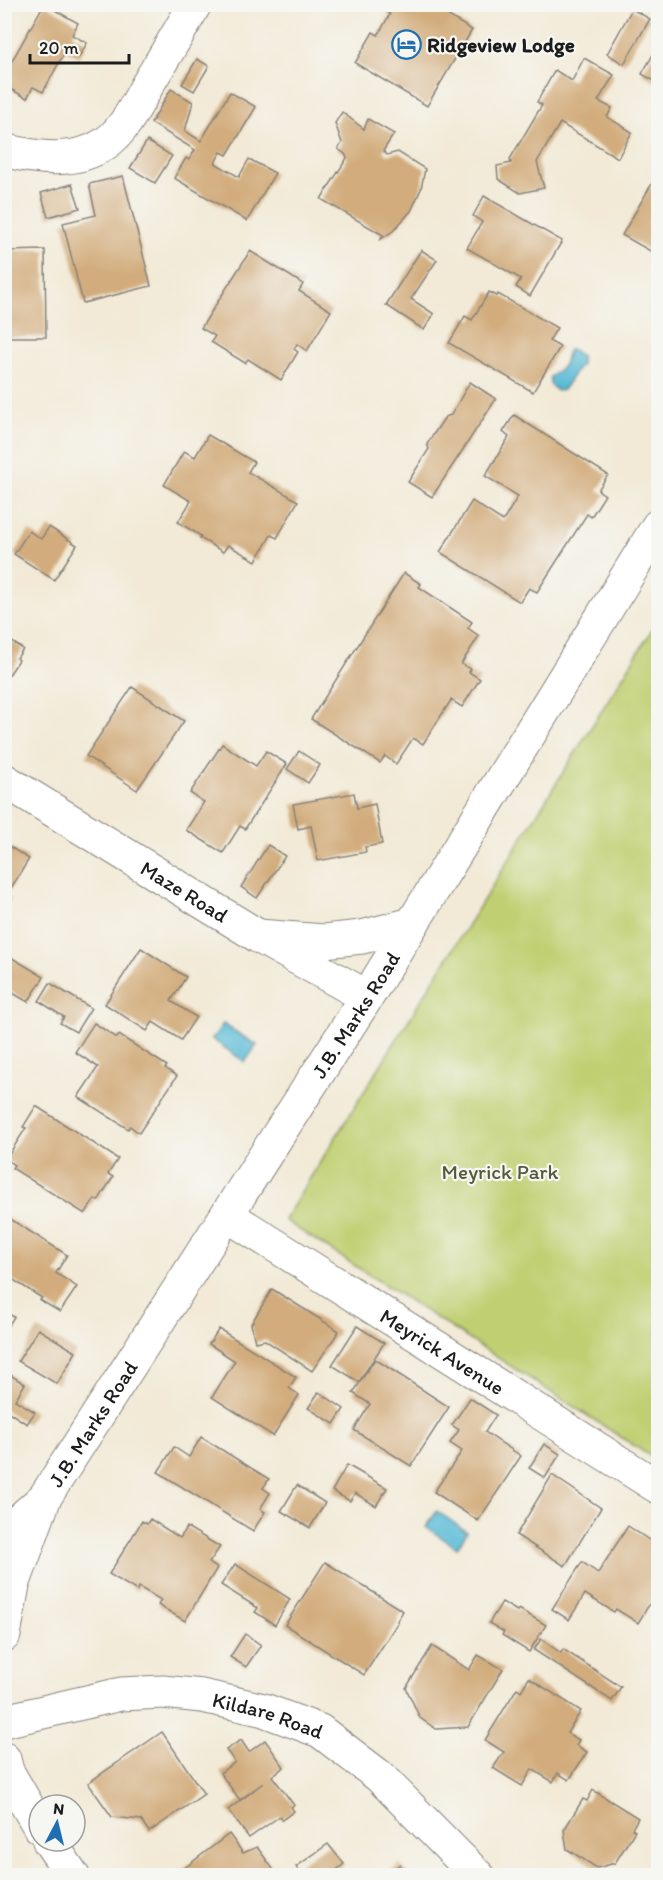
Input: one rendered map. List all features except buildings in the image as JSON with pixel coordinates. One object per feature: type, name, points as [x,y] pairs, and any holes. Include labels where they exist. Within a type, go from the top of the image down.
[{"type":"street","points":[[4,150],[31,157],[66,158],[90,152],[107,142],[132,112],[195,4]]},
{"type":"street","name":"J.B. Marks Road","points":[[4,1635],[13,1585],[45,1497],[367,997],[658,526]]},
{"type":"street","name":"Maze Road","points":[[4,780],[258,936],[367,997]]},
{"type":"street","points":[[258,936],[324,941],[362,937],[412,924]]},
{"type":"street","name":"Meyrick Avenue","points":[[227,1215],[658,1487]]},
{"type":"street","name":"J.B. Marks Road","points":[[4,1534],[45,1497]]},
{"type":"street","name":"Kildare Road","points":[[4,1720],[121,1695],[163,1692],[202,1696],[264,1710],[320,1731],[379,1776],[478,1875]]},
{"type":"street","points":[[4,1759],[8,1771],[27,1805]]},
{"type":"street","points":[[57,1853],[73,1875]]},
{"type":"green space","name":"Meyrick Park","points":[[658,620],[658,1461],[284,1220]]},
{"type":"water","points":[[571,349],[581,356],[581,364],[563,390],[557,391],[550,384],[550,377],[564,365],[568,350]]},
{"type":"water","points":[[223,1024],[257,1045],[245,1062],[212,1039]]},
{"type":"water","points":[[437,1511],[467,1532],[457,1548],[426,1527]]},
{"type":"place","name":"Ridgeview Lodge","points":[[406,44]]}]
